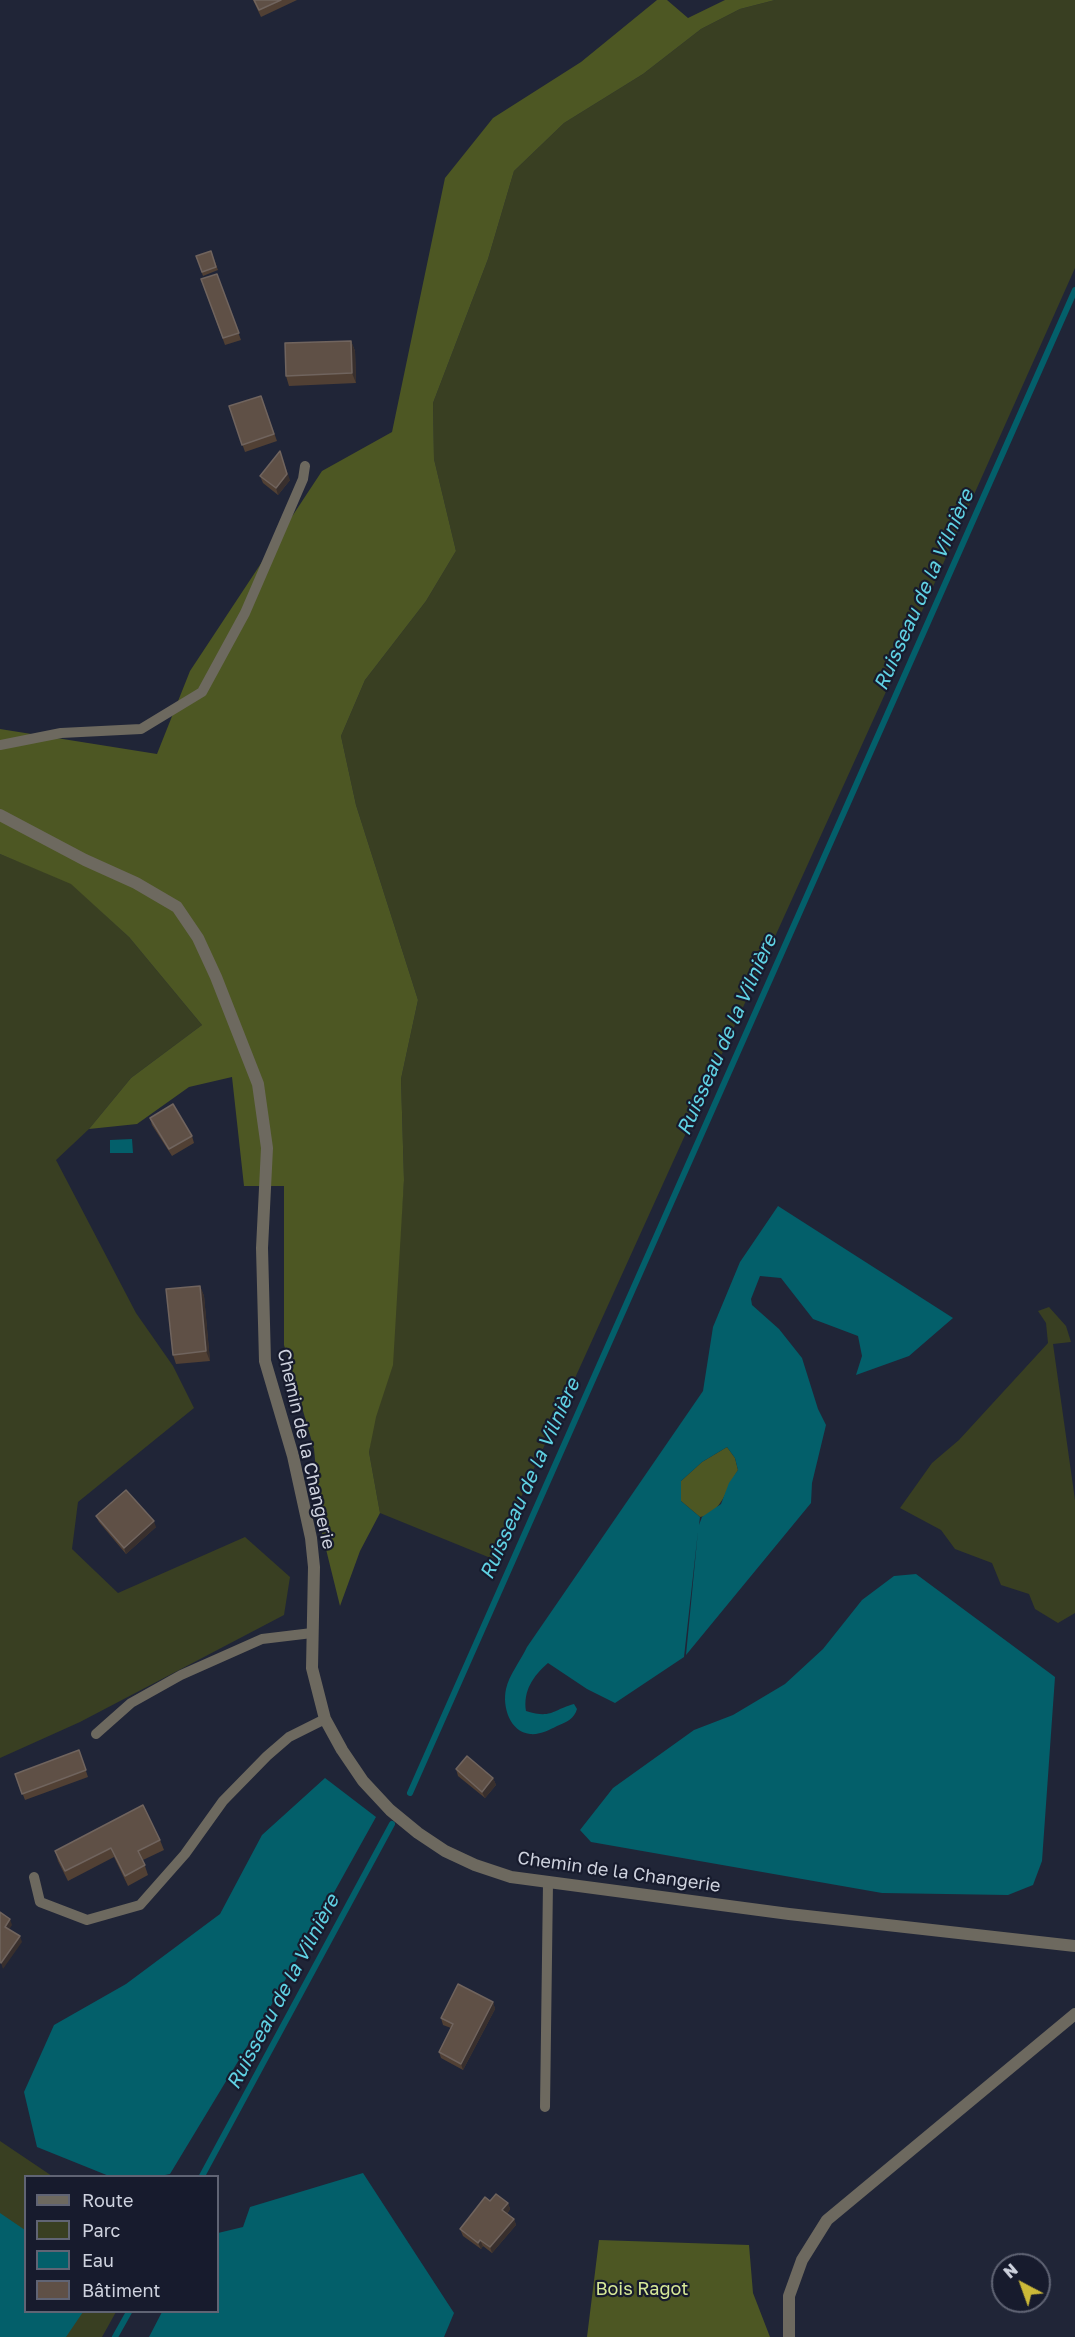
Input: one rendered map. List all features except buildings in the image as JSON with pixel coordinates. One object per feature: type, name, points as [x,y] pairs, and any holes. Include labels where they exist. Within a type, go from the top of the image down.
[{"type":"street","name":"Chemin de la Changerie","points":[[0,815],[85,860],[136,883],[177,907],[198,938],[216,977],[258,1084],[267,1148],[262,1248],[265,1361],[293,1456],[311,1538],[314,1567],[312,1668],[325,1719],[342,1750],[363,1781],[390,1810],[445,1851],[475,1865],[511,1877],[671,1896],[789,1914],[1075,1946]]},
{"type":"street","points":[[789,2337],[789,2296],[802,2260],[827,2220],[1075,2014]]},
{"type":"lane","points":[[0,745],[61,733],[141,729],[202,692],[245,613],[303,479],[306,466]]},
{"type":"lane","points":[[96,1734],[131,1703],[181,1675],[262,1639],[312,1633]]},
{"type":"lane","points":[[34,1877],[40,1902],[87,1920],[140,1905],[185,1854],[223,1801],[267,1756],[289,1737],[325,1719]]},
{"type":"lane","points":[[545,2108],[548,1883]]},
{"type":"green space","points":[[657,0],[667,0],[688,18],[725,0],[775,0],[740,9],[701,29],[643,74],[564,123],[514,171],[488,259],[433,403],[434,459],[456,551],[426,601],[365,680],[341,736],[356,805],[418,1000],[401,1079],[404,1180],[393,1365],[376,1417],[369,1452],[380,1513],[360,1551],[340,1606],[322,1533],[314,1449],[284,1345],[284,1186],[244,1186],[232,1077],[189,1087],[137,1124],[89,1129],[131,1078],[202,1025],[129,937],[71,884],[0,854],[0,729],[157,754],[190,671],[322,471],[392,432],[445,178],[493,118],[581,62]]},
{"type":"green space","points":[[775,0],[1075,0],[1075,268],[894,674],[493,1559],[380,1513],[369,1452],[398,1261],[404,1180],[401,1079],[418,1000],[356,805],[341,736],[365,680],[426,601],[456,551],[434,459],[433,403],[488,259],[514,171],[564,123],[643,74],[701,29],[740,9]]},
{"type":"green space","points":[[0,854],[71,883],[129,937],[202,1025],[131,1078],[89,1129],[56,1160],[136,1313],[173,1366],[194,1408],[78,1502],[72,1549],[118,1593],[245,1537],[290,1577],[284,1615],[80,1722],[0,1758]]},
{"type":"green space","points":[[1049,1307],[1066,1326],[1071,1342],[1053,1344],[1075,1500],[1075,1613],[1058,1623],[1035,1609],[1029,1594],[1001,1585],[992,1563],[955,1549],[941,1530],[900,1508],[932,1463],[959,1440],[1048,1343],[1046,1323],[1038,1311]]},
{"type":"green space","points":[[727,1447],[735,1458],[738,1470],[719,1505],[714,1511],[700,1517],[681,1501],[681,1481],[702,1462]]},
{"type":"green space","points":[[0,2141],[51,2175],[24,2175],[24,2313],[115,2313],[102,2337],[0,2337]]},
{"type":"green space","name":"Bois Ragot","points":[[599,2240],[749,2245],[753,2293],[770,2337],[587,2337]]},
{"type":"water","points":[[132,1139],[133,1153],[110,1153],[110,1140]]},
{"type":"water","points":[[778,1206],[953,1318],[909,1356],[856,1375],[862,1356],[858,1336],[813,1319],[781,1278],[760,1276],[751,1299],[752,1305],[779,1329],[802,1358],[818,1409],[826,1425],[812,1483],[811,1503],[686,1655],[698,1531],[684,1657],[615,1703],[587,1689],[548,1663],[530,1684],[526,1697],[526,1711],[547,1714],[574,1704],[577,1709],[570,1720],[548,1731],[534,1734],[523,1732],[517,1729],[509,1718],[505,1703],[510,1678],[527,1647],[703,1391],[713,1327],[740,1262]],"holes":[[[727,1447],[735,1458],[738,1470],[729,1483],[721,1504],[702,1517],[699,1525],[700,1517],[681,1501],[681,1481],[702,1462]]]},
{"type":"water","points":[[916,1574],[1055,1677],[1042,1861],[1033,1885],[1008,1895],[882,1893],[591,1842],[580,1830],[613,1788],[694,1730],[733,1715],[785,1684],[823,1649],[862,1600],[894,1576]]},
{"type":"water","points":[[325,1778],[376,1817],[263,2020],[170,2174],[107,2175],[37,2147],[24,2092],[54,2025],[126,1984],[220,1914],[262,1835]]},
{"type":"water","points":[[363,2173],[454,2313],[444,2337],[149,2337],[161,2313],[219,2313],[219,2233],[243,2227],[250,2207]]},
{"type":"water","points":[[0,2213],[24,2229],[24,2313],[82,2313],[66,2337],[0,2337]]},
{"type":"waterway","name":"Ruisseau de la Vilnière","points":[[410,1793],[1075,290]]},
{"type":"waterway","name":"Ruisseau de la Vilnière","points":[[203,2175],[392,1824]]},
{"type":"waterway","name":"Ruisseau de la Vilnière","points":[[115,2337],[128,2313]]}]
